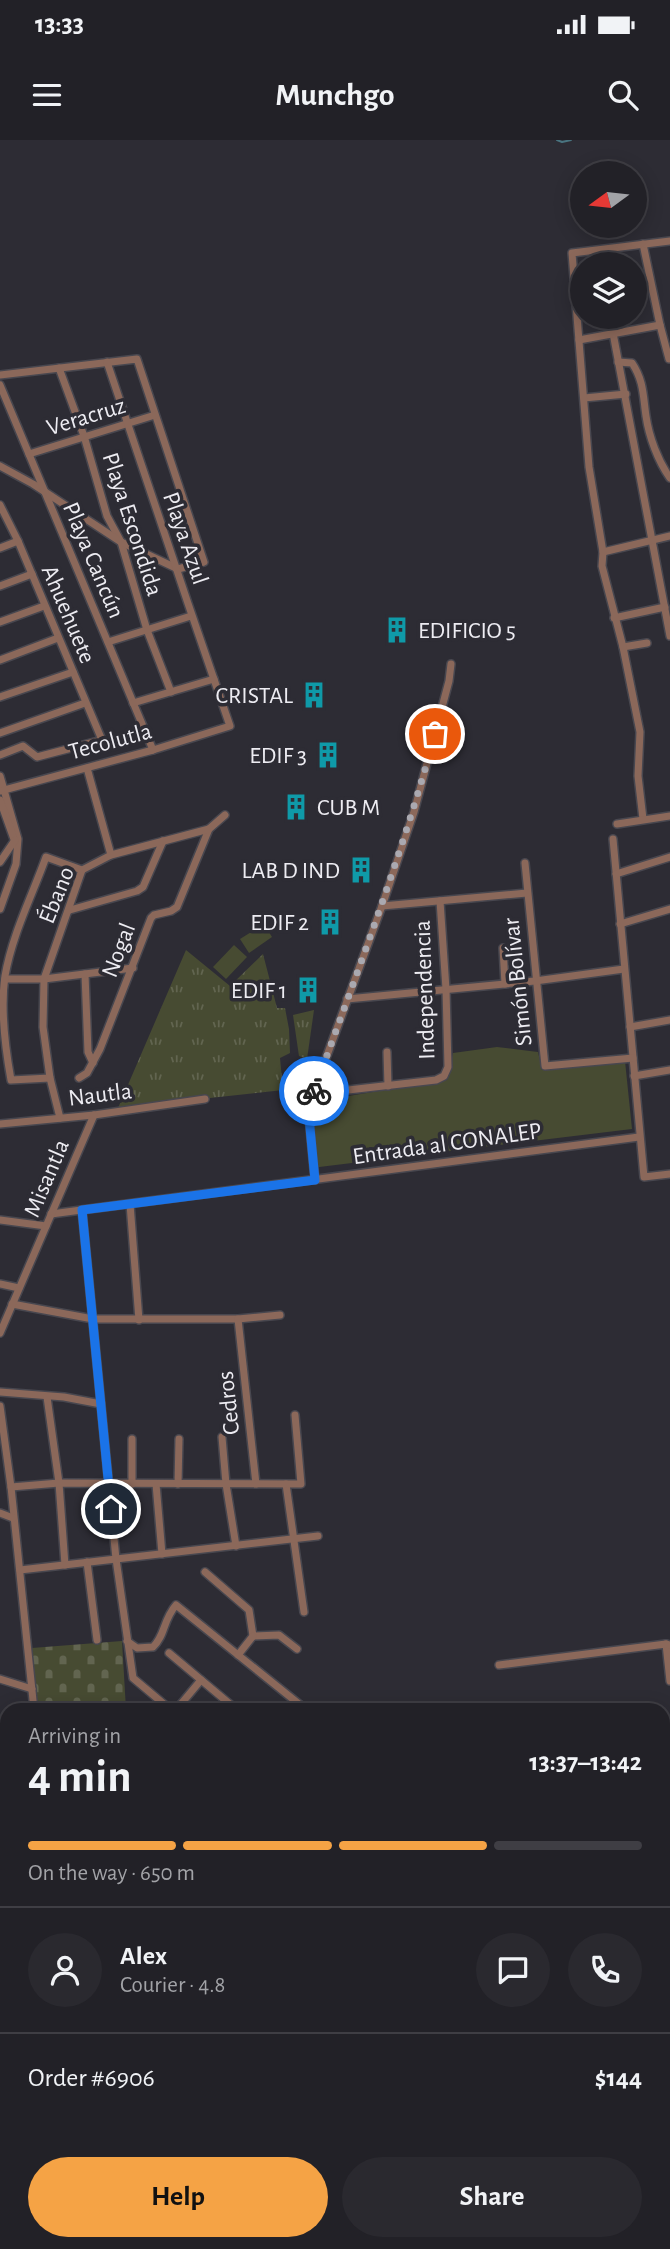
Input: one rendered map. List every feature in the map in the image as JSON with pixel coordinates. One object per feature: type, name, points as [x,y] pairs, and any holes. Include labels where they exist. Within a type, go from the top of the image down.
[{"type":"street","points":[[643,819],[638,776],[640,732],[623,647],[602,566],[603,552],[590,467],[572,253],[670,241]]},
{"type":"street","points":[[643,244],[669,359]]},
{"type":"street","points":[[579,340],[660,325]]},
{"type":"street","points":[[612,329],[670,636]]},
{"type":"street","points":[[0,375],[137,359],[204,562],[178,569],[121,542],[44,491],[0,466]]},
{"type":"street","name":"Playa Azul","points":[[107,362],[230,726]]},
{"type":"street","points":[[618,362],[632,363],[639,373],[644,387],[646,418],[656,450],[670,478]]},
{"type":"street","name":"Playa Escondida","points":[[59,368],[84,436],[107,516],[121,542],[147,630],[171,692]]},
{"type":"street","name":"Playa Cancún","points":[[0,385],[153,750]]},
{"type":"street","points":[[584,398],[626,394]]},
{"type":"street","name":"Veracruz","points":[[29,454],[155,415]]},
{"type":"street","name":"Ahuehuete","points":[[0,755],[23,746],[37,757],[102,740],[18,541],[1,508]]},
{"type":"street","points":[[603,552],[670,536]]},
{"type":"street","points":[[0,548],[18,541]]},
{"type":"street","points":[[0,586],[32,574]]},
{"type":"street","points":[[0,622],[44,606]]},
{"type":"street","points":[[614,618],[665,607]]},
{"type":"street","points":[[108,642],[191,615]]},
{"type":"street","points":[[0,660],[58,638]]},
{"type":"street","points":[[623,647],[647,643]]},
{"type":"street","points":[[315,1180],[308,1107],[414,812],[449,681],[451,664]]},
{"type":"street","points":[[0,697],[72,672]]},
{"type":"street","points":[[133,703],[214,679]]},
{"type":"street","points":[[0,733],[85,703]]},
{"type":"street","name":"Tecolutla","points":[[2,790],[153,750],[230,726]]},
{"type":"street","points":[[88,768],[111,855]]},
{"type":"street","points":[[0,776],[16,841],[16,864],[0,909]]},
{"type":"street","points":[[0,800],[16,841]]},
{"type":"street","name":"Nogal","points":[[79,1078],[87,1073],[93,1063],[154,915],[177,907],[209,829],[225,815]]},
{"type":"street","points":[[617,824],[670,816]]},
{"type":"street","name":"Ébano","points":[[60,1118],[43,1027],[44,979],[82,870],[111,855],[209,829]]},
{"type":"street","points":[[613,839],[644,1177],[670,1174]]},
{"type":"street","points":[[2,858],[16,841]]},
{"type":"street","points":[[70,910],[143,887],[163,841]]},
{"type":"street","points":[[2,858],[10,856],[16,864]]},
{"type":"street","points":[[51,1078],[11,1080],[5,1045],[5,979],[10,954],[46,857],[82,870]]},
{"type":"street","points":[[616,874],[670,857]]},
{"type":"street","name":"Simón Bolívar","points":[[525,863],[545,1066],[633,1058]]},
{"type":"street","name":"Simón Bolívar","points":[[382,905],[527,893]]},
{"type":"street","name":"Independencia","points":[[388,1086],[436,1080],[444,1076],[448,1067],[446,989],[439,901]]},
{"type":"street","points":[[620,924],[670,909]]},
{"type":"street","points":[[503,948],[506,984]]},
{"type":"street","points":[[5,979],[44,979],[133,968]]},
{"type":"street","points":[[348,999],[535,981],[624,969]]},
{"type":"street","points":[[85,974],[88,1052],[93,1063]]},
{"type":"street","points":[[630,1027],[670,1020]]},
{"type":"street","points":[[313,1094],[388,1086],[387,1052]]},
{"type":"street","points":[[634,1076],[670,1070]]},
{"type":"street","name":"Nautla","points":[[0,1124],[94,1115],[205,1099]]},
{"type":"street","name":"Misantla","points":[[0,1333],[94,1115]]},
{"type":"street","name":"Entrada al CONALEP","points":[[51,1214],[639,1137]]},
{"type":"street","points":[[130,1204],[139,1320]]},
{"type":"street","points":[[82,1210],[116,1559],[133,1678],[165,1703]]},
{"type":"street","points":[[0,1220],[46,1226]]},
{"type":"street","points":[[0,1284],[19,1288]]},
{"type":"street","points":[[12,1304],[93,1319],[238,1319],[280,1314]]},
{"type":"street","name":"Cedros","points":[[238,1319],[256,1484]]},
{"type":"street","points":[[0,1392],[47,1398],[64,1397],[101,1404]]},
{"type":"street","points":[[47,1398],[59,1483],[65,1565]]},
{"type":"street","points":[[0,1406],[33,1703]]},
{"type":"street","points":[[11,1487],[59,1483],[301,1484],[295,1415]]},
{"type":"street","name":"Cedros","points":[[222,1437],[236,1546]]},
{"type":"street","points":[[132,1439],[132,1484]]},
{"type":"street","points":[[178,1484],[179,1439]]},
{"type":"street","points":[[156,1484],[162,1554]]},
{"type":"street","points":[[286,1484],[304,1612]]},
{"type":"street","points":[[0,1513],[13,1518]]},
{"type":"street","points":[[20,1570],[318,1536]]},
{"type":"street","points":[[87,1563],[97,1640]]},
{"type":"street","points":[[205,1572],[249,1609],[253,1636],[238,1655]]},
{"type":"street","points":[[127,1641],[137,1648],[153,1647],[160,1641],[167,1615],[176,1605],[298,1703]]},
{"type":"street","points":[[253,1636],[279,1635],[297,1649]]},
{"type":"street","points":[[499,1665],[668,1644],[670,1681]]},
{"type":"street","points":[[169,1653],[229,1703]]},
{"type":"street","points":[[0,1679],[32,1689]]},
{"type":"street","points":[[180,1703],[201,1680]]},
{"type":"green space","points":[[264,924],[272,937],[249,953],[240,939]]},
{"type":"green space","points":[[234,945],[247,957],[226,979],[213,967]]},
{"type":"green space","points":[[186,950],[230,986],[263,954],[277,1008],[285,1008],[289,1029],[290,1053],[280,1058],[283,1090],[118,1108]]},
{"type":"green space","points":[[314,1010],[307,1059],[299,1056],[293,1015]]},
{"type":"green space","points":[[497,1047],[538,1052],[542,1070],[625,1061],[632,1129],[311,1168],[311,1102],[447,1080],[453,1053]]},
{"type":"green space","points":[[122,1641],[126,1703],[37,1703],[32,1648]]},
{"type":"waterway","points":[[557,140],[571,140]]},
{"type":"way so far","points":[[314,1091],[414,812],[435,734]]},
{"type":"place","name":"EDIFICIO 5","points":[[397,630]]},
{"type":"place","name":"CRISTAL","points":[[314,695]]},
{"type":"place","name":"EDIF 3","points":[[328,755]]},
{"type":"place","name":"CUB M","points":[[296,807]]},
{"type":"place","name":"LAB D IND","points":[[361,870]]},
{"type":"place","name":"EDIF 2","points":[[330,922]]},
{"type":"place","name":"EDIF 1","points":[[308,990]]},
{"type":"route","points":[[111,1509],[82,1210],[315,1180],[308,1107],[314,1091]]}]
